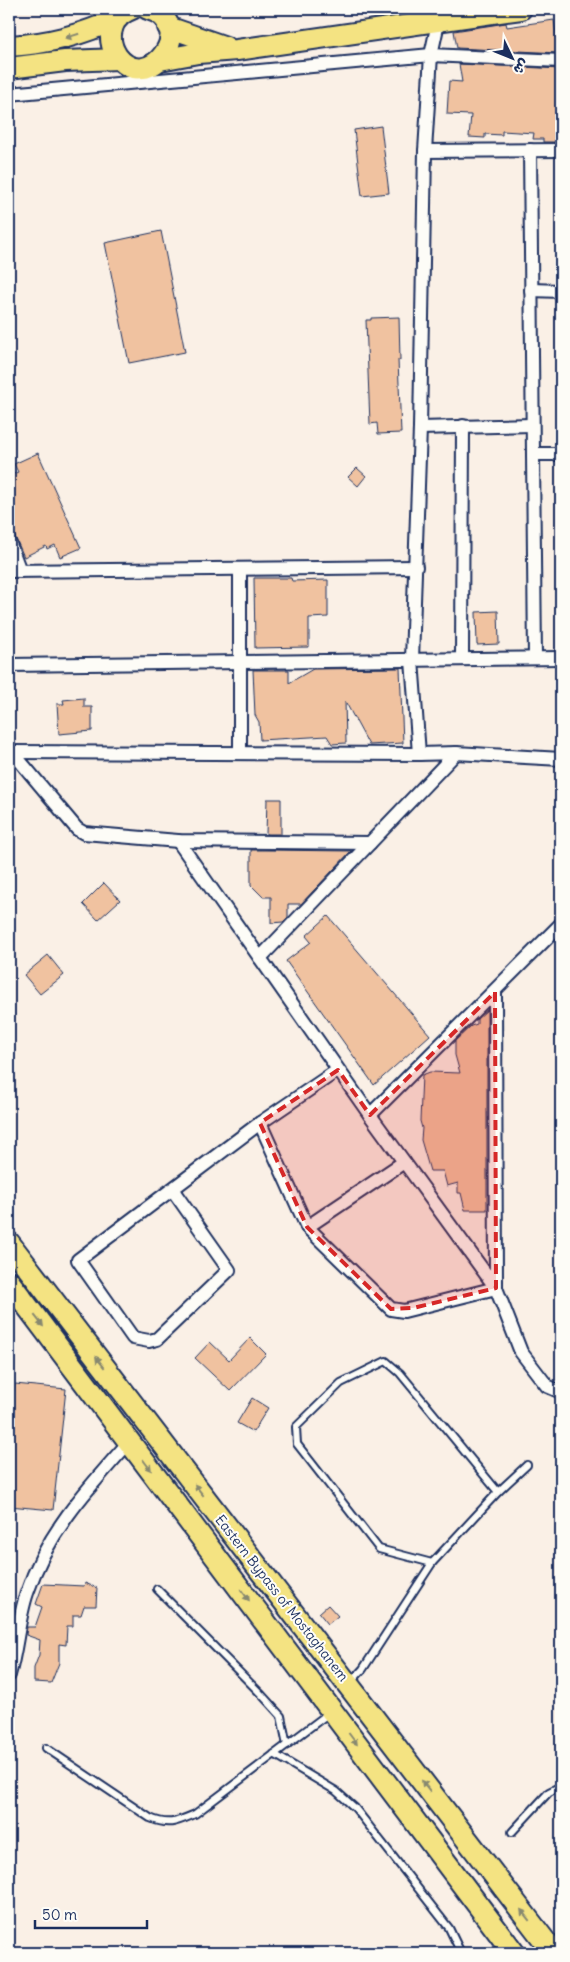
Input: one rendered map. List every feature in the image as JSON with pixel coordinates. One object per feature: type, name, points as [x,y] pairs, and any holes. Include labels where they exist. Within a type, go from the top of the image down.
[{"type":"highway","name":"Eastern Bypass of Mostaghanem","points":[[9,1243],[554,1953]]},
{"type":"highway","name":"Eastern Bypass of Mostaghanem","points":[[9,1282],[514,1953]]},
{"type":"main road","points":[[148,9],[158,13],[168,27],[169,45],[153,69]]},
{"type":"main road","points":[[125,13],[113,26],[111,43],[119,59],[135,67],[153,69],[198,53],[237,50],[440,15],[521,9]]},
{"type":"main road","points":[[9,46],[58,40],[102,26],[125,13]]},
{"type":"main road","points":[[168,27],[237,50]]},
{"type":"main road","points":[[9,68],[65,61],[119,59]]},
{"type":"street","points":[[419,754],[412,660],[420,428],[425,151],[431,55],[440,15]]},
{"type":"street","points":[[9,94],[153,69],[431,55],[561,61]]},
{"type":"street","points":[[530,150],[534,658]]},
{"type":"street","points":[[425,151],[561,150]]},
{"type":"street","points":[[531,290],[561,291]]},
{"type":"street","points":[[420,428],[532,425]]},
{"type":"street","points":[[462,659],[463,426]]},
{"type":"street","points":[[533,454],[561,454]]},
{"type":"street","points":[[9,542],[14,571],[416,568]]},
{"type":"street","points":[[240,569],[240,753]]},
{"type":"street","points":[[9,665],[561,658]]},
{"type":"street","points":[[10,750],[456,753],[561,759]]},
{"type":"street","points":[[10,750],[76,828],[84,833],[178,841],[370,843]]},
{"type":"street","points":[[260,958],[456,753]]},
{"type":"street","points":[[178,841],[370,1115],[496,1288],[521,1352],[547,1386],[561,1392]]},
{"type":"street","points":[[370,1115],[561,924]]},
{"type":"street","points":[[495,992],[496,1288]]},
{"type":"street","points":[[172,1190],[229,1270],[191,1305],[166,1333],[157,1339],[149,1341],[133,1338],[78,1260],[260,1123],[338,1070]]},
{"type":"street","points":[[260,1123],[307,1228],[391,1309],[404,1311],[496,1288]]},
{"type":"street","points":[[307,1228],[404,1162]]},
{"type":"street","points":[[9,1675],[26,1593],[46,1545],[78,1499],[130,1441]]},
{"type":"lane","points":[[432,1563],[379,1549],[297,1444],[296,1427],[340,1383],[386,1361],[400,1373],[498,1492]]},
{"type":"lane","points":[[348,1685],[363,1669],[432,1563],[498,1492],[527,1465]]},
{"type":"lane","points":[[157,1589],[281,1716],[287,1745]]},
{"type":"lane","points":[[46,1748],[150,1818],[173,1823],[195,1814],[332,1711]]},
{"type":"lane","points":[[274,1754],[336,1791],[355,1808],[449,1928],[460,1953]]},
{"type":"lane","points":[[512,1832],[549,1792],[561,1786]]},
{"type":"highlighted area","points":[[495,992],[496,1288],[413,1308],[391,1309],[307,1227],[260,1123],[338,1070],[370,1115]]},
{"type":"building","points":[[554,20],[559,53],[457,48],[454,31],[506,23],[507,27]]},
{"type":"building","points":[[459,64],[561,69],[561,138],[559,138],[559,142],[543,142],[543,139],[533,139],[534,133],[502,131],[502,135],[485,134],[485,138],[469,137],[471,115],[447,114],[449,81],[462,82]]},
{"type":"building","points":[[381,126],[389,193],[362,196],[354,130]]},
{"type":"building","points":[[161,231],[185,352],[129,363],[105,243]]},
{"type":"building","points":[[399,317],[400,360],[398,360],[401,433],[378,434],[377,423],[370,424],[366,320],[371,320],[371,318]]},
{"type":"building","points":[[38,453],[81,548],[60,557],[55,545],[47,549],[46,546],[24,557],[9,523],[9,476],[18,472],[14,464]]},
{"type":"building","points":[[357,468],[366,476],[358,486],[348,477]]},
{"type":"building","points":[[254,578],[291,578],[292,581],[328,580],[328,617],[309,618],[309,647],[255,648]]},
{"type":"building","points":[[498,611],[499,644],[477,645],[476,612]]},
{"type":"building","points":[[400,668],[403,743],[369,745],[345,701],[346,743],[332,744],[327,736],[260,740],[259,722],[255,715],[253,670],[289,670],[289,683],[313,669]]},
{"type":"building","points":[[84,698],[84,707],[92,707],[92,731],[59,734],[57,704],[64,704],[63,700]]},
{"type":"building","points":[[267,799],[281,799],[281,834],[266,834]]},
{"type":"building","points":[[251,850],[351,851],[301,904],[288,904],[288,917],[283,922],[271,923],[271,897],[263,897],[251,885]]},
{"type":"building","points":[[104,883],[120,900],[98,920],[83,904]]},
{"type":"building","points":[[328,916],[430,1035],[374,1085],[286,961],[311,942],[306,936]]},
{"type":"building","points":[[48,955],[64,975],[40,994],[24,975]]},
{"type":"building","points":[[487,1010],[487,1210],[465,1210],[461,1193],[458,1193],[458,1183],[447,1186],[443,1171],[430,1171],[421,1140],[422,1075],[430,1072],[460,1073],[455,1055],[455,1041],[471,1026],[477,1024],[477,1019]]},
{"type":"building","points":[[250,1338],[266,1354],[230,1391],[195,1358],[210,1342],[229,1360]]},
{"type":"building","points":[[15,1384],[66,1389],[53,1510],[9,1506],[9,1437],[11,1437],[14,1408],[9,1408],[9,1395],[13,1395]]},
{"type":"building","points":[[252,1398],[268,1408],[253,1432],[237,1423]]},
{"type":"building","points":[[85,1583],[97,1588],[96,1606],[84,1606],[81,1615],[73,1615],[73,1626],[67,1626],[66,1645],[59,1644],[59,1663],[51,1683],[34,1682],[34,1668],[39,1655],[40,1640],[26,1635],[27,1627],[35,1627],[42,1607],[36,1604],[43,1584],[84,1586]]},
{"type":"building","points":[[328,1605],[338,1616],[328,1624],[319,1613]]}]
